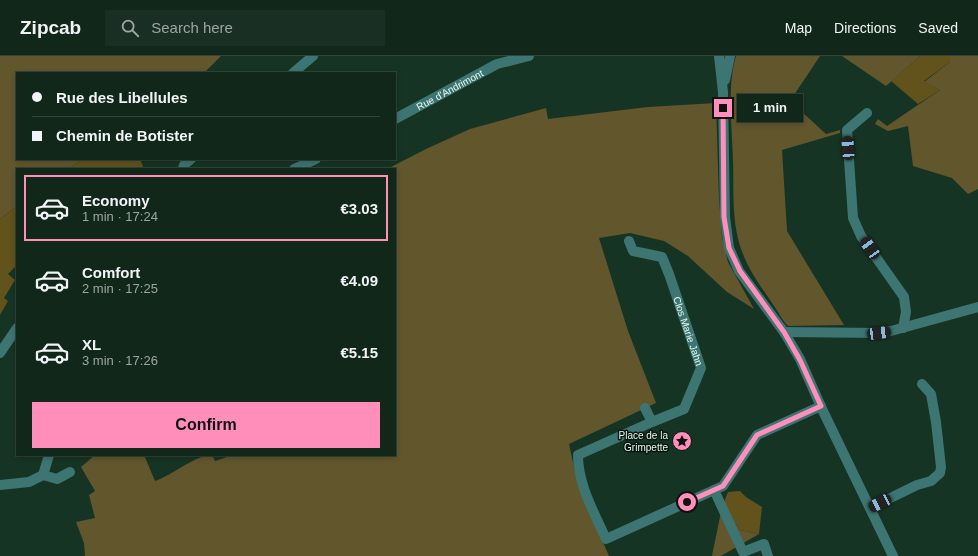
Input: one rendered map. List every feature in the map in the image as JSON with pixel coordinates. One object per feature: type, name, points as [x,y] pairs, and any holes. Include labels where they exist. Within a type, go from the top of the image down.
[{"type":"street","points":[[294,72],[313,56]]},
{"type":"street","name":"Rue d'Andrimont","points":[[396,118],[497,64],[529,56]]},
{"type":"street","points":[[719,56],[723,92],[724,217],[729,248],[740,271],[784,332],[800,360],[893,556]]},
{"type":"street","points":[[723,92],[730,56]]},
{"type":"street","points":[[868,113],[847,130],[853,218],[861,236],[904,297],[906,312],[903,328]]},
{"type":"street","points":[[183,168],[184,165],[190,160]]},
{"type":"street","points":[[296,168],[314,160]]},
{"type":"street","name":"Clos Marie Jahn","points":[[629,241],[633,251],[662,257],[701,368],[684,410],[652,422]]},
{"type":"street","points":[[784,332],[879,333],[903,328],[978,307]]},
{"type":"street","points":[[0,353],[16,329]]},
{"type":"street","points":[[870,508],[917,485],[931,481],[940,473],[941,467],[936,422],[931,394],[922,384]]},
{"type":"street","points":[[645,408],[652,422],[578,455],[584,491],[606,539],[723,486],[757,435],[821,406]]},
{"type":"street","points":[[43,475],[49,456]]},
{"type":"street","points":[[0,484],[29,482],[43,475],[57,479],[70,472]]},
{"type":"street","points":[[714,490],[743,552],[764,544],[768,556]]},
{"type":"shaded area","points":[[0,56],[221,56],[205,72],[16,72],[16,160],[82,160],[70,168],[16,168],[16,207],[0,219]]},
{"type":"shaded area","points":[[736,56],[820,56],[790,101],[826,134],[840,130],[840,133],[782,150],[787,231],[844,325],[788,326],[757,281],[743,254],[739,243],[733,195],[731,93],[733,67]]},
{"type":"shaded area","points":[[842,56],[920,56],[886,86]]},
{"type":"shaded area","points":[[920,56],[950,56],[950,62],[924,81],[940,90],[918,104],[891,81]]},
{"type":"shaded area","points":[[950,56],[978,56],[978,189],[968,194],[952,178],[913,166],[908,126],[888,131],[875,124],[878,119],[887,126],[940,90],[924,82],[950,62]]},
{"type":"shaded area","points":[[716,103],[719,199],[722,237],[728,262],[754,309],[727,292],[688,256],[664,241],[630,233],[599,238],[628,331],[656,403],[569,444],[578,485],[609,556],[85,556],[84,543],[76,522],[95,518],[89,495],[95,491],[81,467],[94,456],[144,456],[155,481],[198,458],[205,456],[212,456],[215,461],[230,456],[396,456],[396,168],[389,168],[470,129],[546,108],[548,119],[648,107]]},
{"type":"shaded area","points":[[82,160],[140,160],[144,168],[70,168]]},
{"type":"shaded area","points":[[16,207],[16,266],[8,274],[15,280],[4,298],[8,301],[0,315],[0,219]]},
{"type":"shaded area","points":[[740,491],[746,497],[762,507],[759,534],[740,530],[722,507],[728,492]]},
{"type":"shaded area","points":[[722,507],[740,530],[759,534],[721,556],[712,556]]},
{"type":"place","name":"Place de la Grimpette","points":[[682,441]]},
{"type":"route","points":[[687,502],[723,486],[757,435],[821,406],[800,360],[784,332],[740,271],[729,248],[724,217],[723,108]]}]
